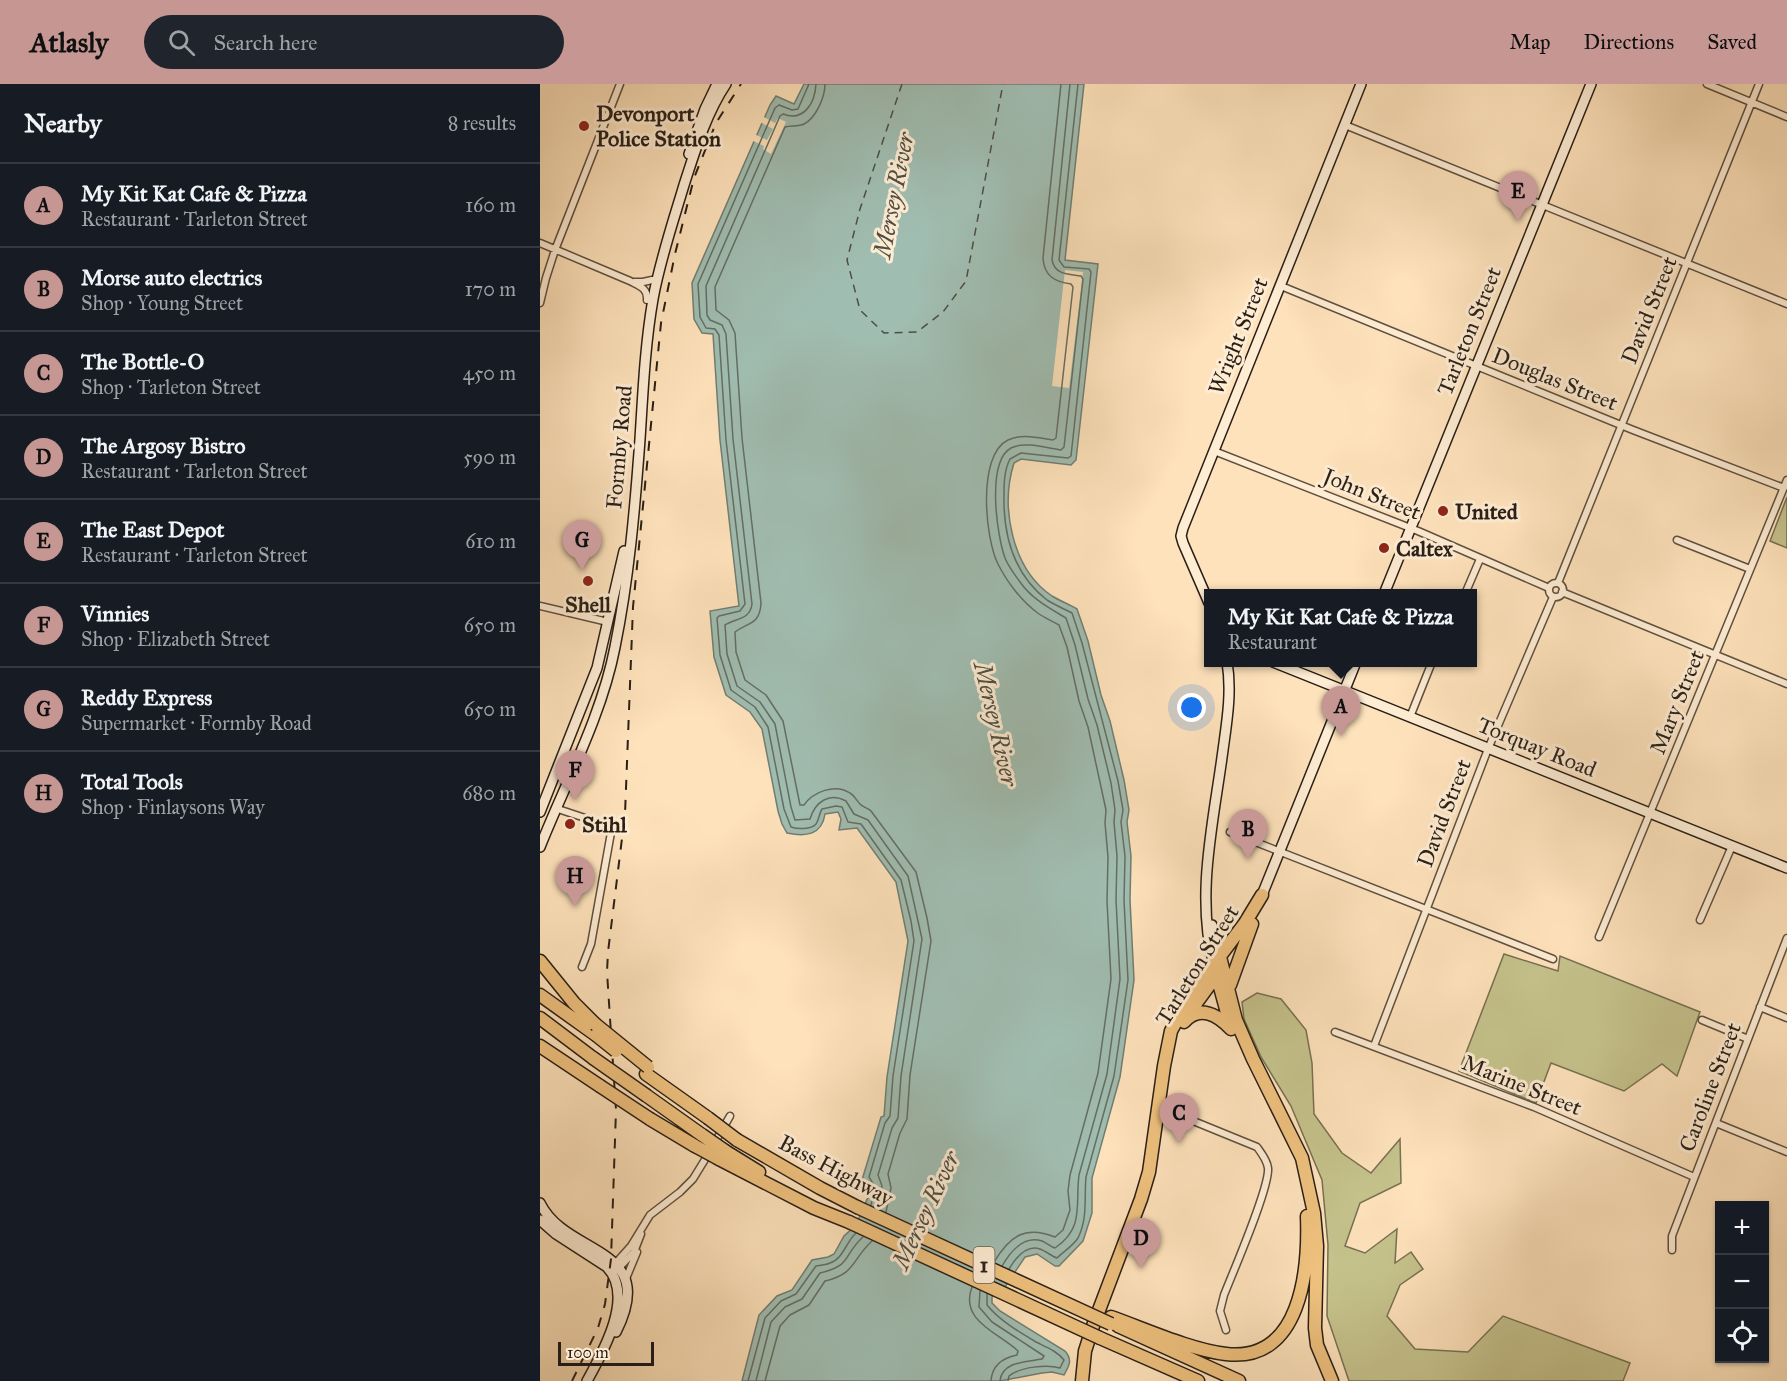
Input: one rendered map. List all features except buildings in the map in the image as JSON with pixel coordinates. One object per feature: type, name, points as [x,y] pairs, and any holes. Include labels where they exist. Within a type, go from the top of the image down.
[{"type":"highway","name":"Tarleton Street","points":[[1082,1381],[1085,1351],[1093,1326],[1144,1192],[1152,1158],[1170,1036],[1176,1020],[1195,990],[1219,966],[1252,924],[1262,895]]},
{"type":"highway","name":"Tarleton Street","points":[[1166,1057],[1184,1022],[1262,895]]},
{"type":"highway","points":[[1230,990],[1231,976],[1252,924]]},
{"type":"highway","points":[[540,961],[596,1029]]},
{"type":"highway","points":[[1219,966],[1230,990],[1236,1020],[1302,1158],[1314,1213],[1317,1345],[1332,1381]]},
{"type":"highway","points":[[1219,966],[1227,1015],[1253,1059]]},
{"type":"highway","name":"Bass Highway","points":[[540,995],[596,1029],[737,1140],[820,1188],[1051,1296],[1111,1320]]},
{"type":"highway","points":[[1184,1022],[1193,1014],[1208,1013],[1224,1022],[1238,1037]]},
{"type":"highway","points":[[540,1018],[702,1135],[722,1155]]},
{"type":"highway","points":[[540,1046],[695,1146],[722,1155]]},
{"type":"highway","points":[[540,1052],[555,1057]]},
{"type":"highway","points":[[1111,1320],[1208,1351],[1239,1355],[1259,1350],[1275,1341],[1285,1330],[1296,1306],[1308,1241],[1303,1186],[1278,1108]]},
{"type":"highway","name":"Bass Highway","points":[[722,1155],[814,1208],[1198,1381]]},
{"type":"highway","points":[[1111,1320],[1239,1381]]},
{"type":"highway","points":[[1154,1362],[1188,1381]]},
{"type":"main road","name":"Formby Road","points":[[541,807],[593,678],[601,651],[625,542],[641,345],[647,300],[693,139],[717,84]]},
{"type":"main road","name":"Formby Road","points":[[540,847],[608,676],[618,630],[630,542],[645,363],[653,299],[675,214],[692,161],[709,116],[726,84]]},
{"type":"main road","name":"Wright Street","points":[[1204,591],[1181,536],[1185,521],[1361,84]]},
{"type":"main road","name":"Tarleton Street","points":[[1386,589],[1591,84]]},
{"type":"main road","points":[[601,651],[610,650],[618,630]]},
{"type":"main road","points":[[1219,966],[1207,902],[1207,875],[1229,696],[1227,667]]},
{"type":"main road","name":"Torquay Road","points":[[1284,667],[1787,868]]},
{"type":"main road","name":"Tarleton Street","points":[[1262,895],[1354,667]]},
{"type":"main road","points":[[541,807],[555,808]]},
{"type":"main road","points":[[540,1203],[557,1224],[614,1269],[625,1281],[628,1293],[625,1310],[617,1331],[603,1349]]},
{"type":"main road","points":[[540,1220],[556,1234],[614,1269]]},
{"type":"main road","points":[[588,1381],[603,1349],[618,1306],[614,1269]]},
{"type":"street","points":[[540,303],[555,250],[620,84]]},
{"type":"street","points":[[1707,84],[1787,117]]},
{"type":"street","name":"David Street","points":[[1558,583],[1759,84]]},
{"type":"street","points":[[1345,125],[1787,304]]},
{"type":"street","points":[[540,243],[630,281],[646,291],[647,300]]},
{"type":"street","points":[[630,281],[639,283],[652,280]]},
{"type":"street","name":"Douglas Street","points":[[1281,286],[1622,425],[1784,488]]},
{"type":"street","name":"John Street","points":[[1214,451],[1411,528],[1549,588]]},
{"type":"street","name":"Mary Street","points":[[1599,937],[1787,480]]},
{"type":"street","points":[[1677,540],[1750,569]]},
{"type":"street","points":[[1467,589],[1480,559]]},
{"type":"street","points":[[1554,583],[1558,583],[1563,588],[1557,597],[1549,593],[1549,588],[1554,583]]},
{"type":"street","points":[[1562,592],[1787,684]]},
{"type":"street","name":"David Street","points":[[1374,1046],[1488,749],[1553,597]]},
{"type":"street","points":[[540,606],[608,622]]},
{"type":"street","points":[[1410,717],[1430,667]]},
{"type":"street","points":[[555,808],[612,827],[591,944],[582,967]]},
{"type":"street","points":[[1230,832],[1553,959]]},
{"type":"street","points":[[1700,920],[1732,846]]},
{"type":"street","name":"Caroline Street","points":[[1672,1250],[1672,1236],[1787,938]]},
{"type":"street","points":[[1760,1008],[1787,1018]]},
{"type":"street","points":[[1702,1020],[1748,1039]]},
{"type":"street","name":"Marine Street","points":[[1335,1032],[1534,1107],[1694,1177]]},
{"type":"street","points":[[1159,1107],[1257,1147],[1266,1159],[1268,1169],[1263,1191],[1220,1311],[1226,1330]]},
{"type":"street","points":[[614,1269],[653,1212],[693,1179],[730,1116]]},
{"type":"street","points":[[1716,1123],[1787,1152]]},
{"type":"street","points":[[625,1281],[637,1252],[645,1222]]},
{"type":"street","points":[[614,1269],[634,1252],[640,1240]]},
{"type":"shaded area","points":[[1787,497],[1787,548],[1770,541]]},
{"type":"shaded area","points":[[1504,954],[1558,971],[1560,956],[1700,1012],[1677,1076],[1662,1064],[1624,1091],[1551,1063],[1536,1103],[1459,1071]]},
{"type":"shaded area","points":[[1257,993],[1281,999],[1306,1030],[1312,1063],[1314,1114],[1342,1153],[1371,1173],[1400,1139],[1401,1183],[1360,1203],[1345,1246],[1365,1253],[1397,1229],[1395,1263],[1411,1252],[1423,1269],[1400,1285],[1387,1316],[1415,1349],[1468,1352],[1503,1316],[1630,1363],[1623,1381],[1349,1381],[1327,1316],[1328,1245],[1322,1180],[1291,1106],[1261,1057],[1244,1019],[1242,1002]]},
{"type":"water","name":"Mersey River","points":[[804,84],[1084,84],[1065,260],[1098,264],[1076,460],[1071,465],[1021,459],[1014,463],[1008,499],[1009,517],[1019,554],[1027,570],[1052,596],[1077,609],[1110,721],[1129,810],[1127,822],[1131,856],[1130,900],[1134,980],[1120,1077],[1092,1178],[1092,1213],[1083,1241],[1059,1266],[1055,1266],[1037,1254],[1025,1257],[1005,1287],[992,1297],[992,1303],[1000,1311],[1065,1351],[1070,1360],[1064,1375],[1052,1372],[1000,1381],[742,1381],[759,1315],[777,1296],[792,1290],[812,1260],[834,1254],[844,1236],[856,1225],[868,1197],[869,1187],[862,1180],[881,1117],[884,1116],[887,1077],[908,941],[896,882],[857,828],[839,830],[841,819],[838,812],[825,814],[820,826],[812,833],[801,835],[787,833],[778,811],[762,729],[750,712],[726,695],[714,657],[710,611],[739,606],[720,440],[713,334],[702,333],[694,319],[692,283],[770,105],[776,96],[794,104]]},
{"type":"pier","points":[[762,116],[775,123],[778,118],[786,122],[771,154],[763,149],[764,146],[751,140],[754,134],[767,140],[773,129],[760,122]]},
{"type":"pier","points":[[1065,270],[1083,272],[1069,388],[1052,386]]},
{"type":"ferry route","points":[[902,84],[860,209],[847,260],[860,310],[884,333],[917,332],[943,312],[966,281],[1003,84]]},
{"type":"railway","points":[[572,1381],[598,1328],[605,1304],[611,1259],[616,1110],[607,972],[608,952],[625,814],[633,607],[661,323],[694,178],[716,123],[741,84]]},
{"type":"place","name":"Devonport Police Station","points":[[584,126]]},
{"type":"place","name":"The East Depot","points":[[1518,221]]},
{"type":"place","name":"United","points":[[1443,511]]},
{"type":"place","name":"Caltex","points":[[1384,548]]},
{"type":"place","name":"Reddy Express","points":[[582,570]]},
{"type":"place","name":"Shell","points":[[588,581]]},
{"type":"place","name":"My Kit Kat Cafe & Pizza","points":[[1341,736]]},
{"type":"place","name":"Vinnies","points":[[575,800]]},
{"type":"place","name":"Stihl","points":[[570,824]]},
{"type":"place","name":"Morse auto electrics","points":[[1248,859]]},
{"type":"place","name":"Total Tools","points":[[575,906]]},
{"type":"place","name":"The Bottle-O","points":[[1179,1143]]},
{"type":"place","name":"The Argosy Bistro","points":[[1141,1268]]}]
